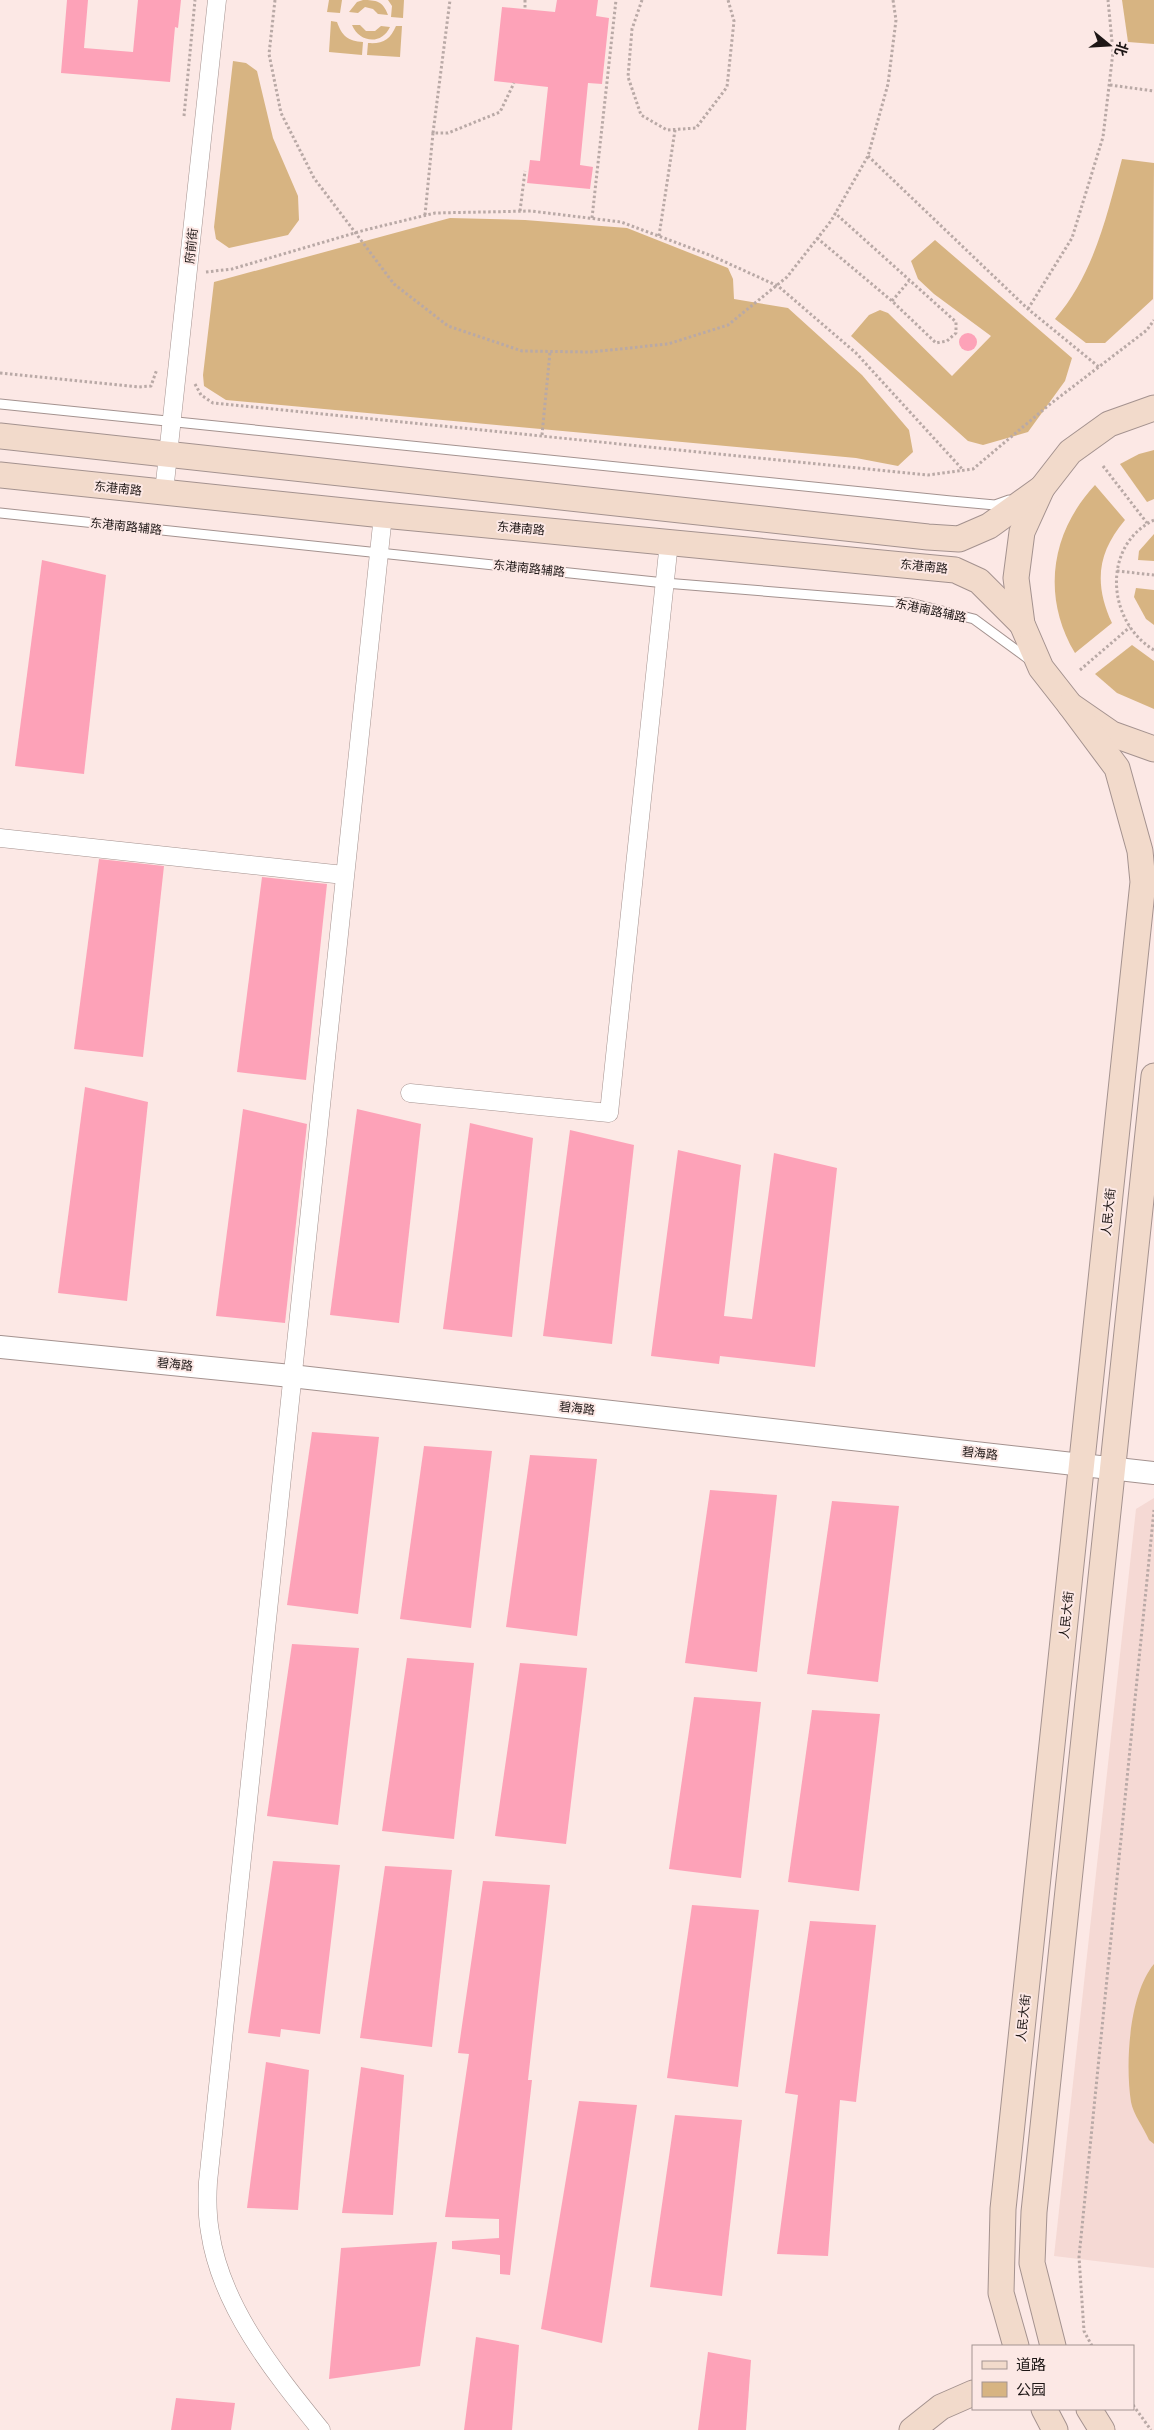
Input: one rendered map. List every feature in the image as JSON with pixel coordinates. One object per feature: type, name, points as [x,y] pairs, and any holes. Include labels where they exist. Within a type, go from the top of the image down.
[{"type":"main road","points":[[1022,624],[1016,578],[1022,532],[1042,488],[1070,452],[1154,391]]},
{"type":"main road","points":[[1109,424],[1154,408]]},
{"type":"main road","points":[[0,436],[928,537],[959,538],[989,526],[1042,488]]},
{"type":"main road","name":"东港南路","points":[[0,475],[383,515],[955,570],[979,581],[1022,624]]},
{"type":"main road","name":"人民大街","points":[[1016,2345],[1000,2293],[1003,2208],[1143,882],[1140,851],[1117,768],[1041,668],[1022,624]]},
{"type":"main road","points":[[1070,705],[1112,734],[1154,749]]},
{"type":"main road","points":[[1053,2345],[1032,2264],[1034,2212],[1154,1076]]},
{"type":"main road","points":[[912,2430],[941,2407],[972,2393]]},
{"type":"main road","points":[[1045,2410],[1055,2430]]},
{"type":"main road","points":[[1090,2410],[1102,2430]]},
{"type":"street","name":"府前街","points":[[164,492],[216,0]]},
{"type":"street","points":[[321,2430],[268,2360],[238,2310],[216,2256],[210,2233],[207,2209],[208,2182],[291,1376],[383,515]]},
{"type":"street","points":[[410,1093],[609,1113],[669,542]]},
{"type":"street","points":[[0,838],[344,875]]},
{"type":"street","name":"碧海路","points":[[0,1347],[291,1376],[1154,1473]]},
{"type":"lane","points":[[0,404],[995,505],[1042,488]]},
{"type":"lane","name":"东港南路辅路","points":[[0,513],[665,583],[910,602],[974,619],[1041,668]]},
{"type":"path","points":[[276,0],[269,54],[281,113],[314,178],[394,284],[448,326],[522,351],[550,352],[590,352],[668,344],[728,325],[787,277],[835,214],[868,156],[888,84],[896,20],[893,0]]},
{"type":"path","points":[[425,215],[433,133],[450,0]]},
{"type":"path","points":[[525,0],[525,9]]},
{"type":"path","points":[[592,218],[616,0]]},
{"type":"path","points":[[642,0],[632,29],[628,77],[641,115],[667,130],[696,128],[727,88],[734,20],[728,0]]},
{"type":"path","points":[[1028,309],[1072,238],[1104,137],[1113,52],[1108,0]]},
{"type":"path","points":[[433,133],[448,133],[500,112],[514,83]]},
{"type":"path","points":[[1110,85],[1154,91]]},
{"type":"path","points":[[659,236],[675,130]]},
{"type":"path","points":[[868,156],[1028,309],[1099,367]]},
{"type":"path","points":[[520,211],[525,171]]},
{"type":"path","points":[[206,272],[232,269],[355,233],[435,213],[520,211],[621,222],[712,256],[777,285],[856,353],[963,471]]},
{"type":"path","points":[[817,238],[892,301],[936,343],[947,341],[956,333],[956,322],[835,214]]},
{"type":"path","points":[[205,281],[207,262]]},
{"type":"path","points":[[892,301],[910,281]]},
{"type":"path","points":[[196,375],[195,384],[201,395],[213,402],[928,475],[973,469],[1049,405],[1147,330],[1154,320]]},
{"type":"path","points":[[542,435],[550,352]]},
{"type":"path","points":[[0,373],[139,387],[151,386]]},
{"type":"path","points":[[1103,466],[1147,523]]},
{"type":"path","points":[[1154,520],[1147,523],[1129,542],[1117,571],[1116,590],[1121,614],[1134,634],[1154,650]]},
{"type":"path","points":[[1117,571],[1154,575]]},
{"type":"path","points":[[1080,670],[1130,628]]},
{"type":"path","points":[[1091,2345],[1084,2331],[1079,2257],[1154,1510]]},
{"type":"path","points":[[1134,2406],[1151,2430]]},
{"type":"shaded area","points":[[1154,1498],[1154,2268],[1054,2256],[1136,1509]]},
{"type":"green space","points":[[329,0],[342,0],[340,13],[327,12]]},
{"type":"green space","points":[[363,0],[378,2],[384,7],[388,15],[378,14],[373,9],[365,7],[358,13],[349,12],[357,2]]},
{"type":"green space","points":[[388,0],[404,0],[403,18],[391,17],[392,6]]},
{"type":"green space","points":[[1122,0],[1154,0],[1154,44],[1128,42]]},
{"type":"green space","points":[[331,21],[337,22],[346,37],[363,42],[362,55],[329,52]]},
{"type":"green space","points":[[352,25],[360,25],[366,31],[375,31],[381,26],[390,27],[381,37],[370,40],[355,31]]},
{"type":"green space","points":[[396,26],[402,26],[400,57],[367,55],[368,43],[382,42],[391,35]]},
{"type":"green space","points":[[233,61],[246,63],[257,71],[273,138],[298,196],[299,220],[288,235],[229,248],[216,239],[214,227]]},
{"type":"green space","points":[[1122,159],[1154,163],[1153,299],[1105,343],[1086,343],[1055,319],[1080,283],[1098,243]]},
{"type":"green space","points":[[450,218],[525,220],[627,228],[728,268],[733,279],[734,299],[788,308],[862,375],[909,430],[913,452],[898,466],[856,458],[226,400],[204,386],[203,375],[214,282]]},
{"type":"green space","points":[[935,240],[1072,358],[1065,381],[1028,432],[983,445],[968,441],[851,336],[869,315],[880,310],[888,313],[952,376],[991,336],[934,294],[918,279],[911,261]]},
{"type":"green space","points":[[1154,450],[1154,499],[1147,502],[1120,464],[1139,454]]},
{"type":"green space","points":[[1095,485],[1125,520],[1109,545],[1101,569],[1102,595],[1112,623],[1075,653],[1064,631],[1058,609],[1055,587],[1056,565],[1060,544],[1069,523],[1080,503]]},
{"type":"green space","points":[[1154,534],[1154,561],[1138,560],[1139,551]]},
{"type":"green space","points":[[1136,588],[1154,590],[1154,625],[1146,619],[1134,597]]},
{"type":"green space","points":[[1132,645],[1154,661],[1154,709],[1117,693],[1095,674]]},
{"type":"green space","points":[[1154,1964],[1154,2144],[1149,2140],[1132,2107],[1129,2086],[1129,2050],[1134,2011],[1139,1993]]},
{"type":"building","points":[[67,0],[88,0],[84,48],[133,52],[138,0],[181,0],[178,28],[175,27],[170,82],[61,73]]},
{"type":"building","points":[[557,0],[598,0],[596,16],[609,18],[602,84],[588,83],[580,165],[593,167],[590,189],[527,183],[530,160],[540,161],[548,87],[494,81],[502,7],[555,12]]},
{"type":"building","points":[[968,333],[974,336],[977,342],[974,348],[968,351],[962,348],[959,342],[962,336]]},
{"type":"building","points":[[42,560],[106,575],[84,774],[15,766]]},
{"type":"building","points":[[99,859],[164,866],[143,1057],[74,1049]]},
{"type":"building","points":[[262,877],[327,884],[306,1080],[237,1072]]},
{"type":"building","points":[[85,1087],[148,1102],[127,1301],[58,1293]]},
{"type":"building","points":[[243,1109],[307,1124],[285,1323],[216,1316]]},
{"type":"building","points":[[357,1109],[421,1124],[399,1323],[330,1315]]},
{"type":"building","points":[[470,1123],[533,1138],[512,1337],[443,1329]]},
{"type":"building","points":[[570,1130],[634,1145],[612,1344],[543,1336]]},
{"type":"building","points":[[678,1150],[741,1165],[724,1316],[752,1319],[774,1153],[837,1168],[815,1367],[720,1356],[719,1364],[651,1356]]},
{"type":"building","points":[[312,1432],[379,1437],[358,1614],[287,1605]]},
{"type":"building","points":[[424,1446],[492,1451],[471,1628],[400,1619]]},
{"type":"building","points":[[530,1455],[597,1459],[577,1636],[506,1627]]},
{"type":"building","points":[[710,1490],[777,1495],[757,1672],[685,1663]]},
{"type":"building","points":[[832,1501],[899,1506],[878,1682],[807,1674]]},
{"type":"building","points":[[292,1644],[359,1648],[338,1825],[267,1816]]},
{"type":"building","points":[[407,1658],[474,1663],[454,1839],[382,1831]]},
{"type":"building","points":[[520,1663],[587,1668],[566,1844],[495,1836]]},
{"type":"building","points":[[694,1697],[761,1702],[741,1878],[669,1869]]},
{"type":"building","points":[[812,1710],[880,1714],[859,1891],[788,1882]]},
{"type":"building","points":[[273,1861],[340,1865],[320,2034],[281,2029],[280,2037],[248,2033]]},
{"type":"building","points":[[385,1866],[452,1870],[432,2047],[360,2038]]},
{"type":"building","points":[[483,1881],[550,1885],[528,2080],[532,2080],[510,2275],[500,2274],[500,2255],[452,2249],[452,2241],[499,2238],[499,2219],[445,2217],[469,2054],[458,2053]]},
{"type":"building","points":[[692,1905],[759,1910],[738,2087],[667,2078]]},
{"type":"building","points":[[810,1921],[876,1925],[856,2102],[840,2100],[828,2256],[777,2254],[798,2095],[785,2093]]},
{"type":"building","points":[[266,2062],[309,2070],[298,2210],[247,2208]]},
{"type":"building","points":[[361,2067],[404,2075],[393,2215],[342,2213]]},
{"type":"building","points":[[579,2101],[637,2105],[602,2343],[541,2329]]},
{"type":"building","points":[[675,2115],[742,2120],[722,2296],[650,2287]]},
{"type":"building","points":[[437,2242],[420,2366],[329,2379],[341,2248]]},
{"type":"building","points":[[476,2337],[519,2345],[512,2430],[464,2430]]},
{"type":"building","points":[[708,2352],[751,2360],[746,2430],[698,2430]]},
{"type":"building","points":[[176,2398],[235,2403],[231,2430],[171,2430]]}]
